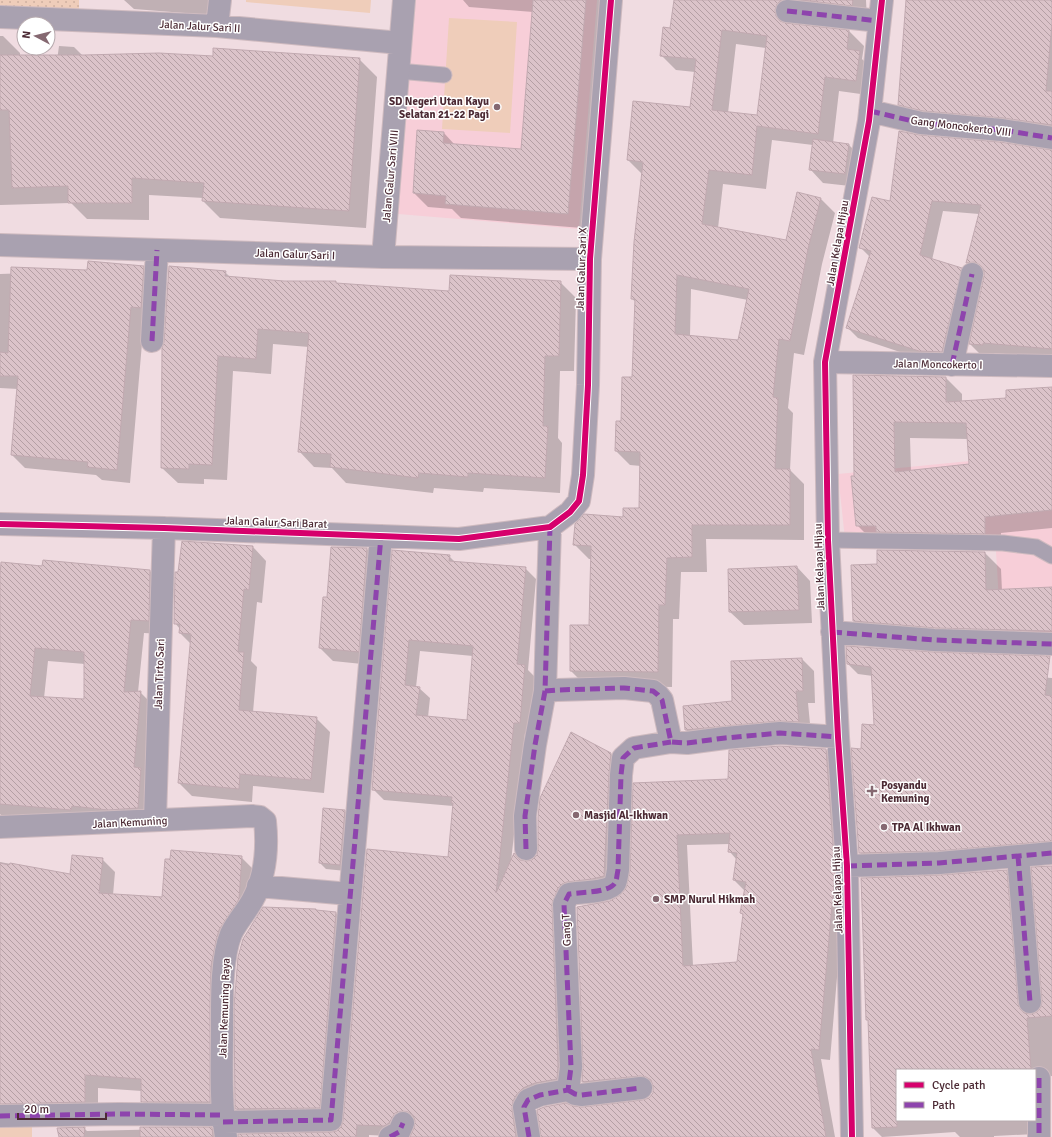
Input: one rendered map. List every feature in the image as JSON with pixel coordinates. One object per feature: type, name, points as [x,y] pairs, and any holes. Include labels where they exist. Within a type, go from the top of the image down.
[{"type":"street","points":[[218,26],[220,0]]},
{"type":"street","name":"Jalan Galur Sari VIII","points":[[383,257],[404,0]]},
{"type":"street","name":"Jalan Galur Sari X","points":[[550,527],[570,512],[579,500],[582,488],[588,385],[590,259],[610,0]]},
{"type":"street","name":"Jalan Jalur Sari II","points":[[0,17],[34,9],[400,43]]},
{"type":"street","points":[[787,11],[880,11]]},
{"type":"street","name":"Jalan Kelapa Hijau","points":[[852,1137],[847,866],[832,632],[828,540],[825,362],[870,111],[880,11]]},
{"type":"street","name":"Gang Moncokerto VIII","points":[[870,111],[921,123],[1002,130],[1052,138]]},
{"type":"street","name":"Jalan Galur Sari I","points":[[0,245],[383,257],[590,259]]},
{"type":"street","points":[[152,341],[157,250]]},
{"type":"street","points":[[952,365],[972,274]]},
{"type":"street","name":"Jalan Moncokerto I","points":[[825,362],[1052,366]]},
{"type":"street","name":"Jalan Galur Sari Barat","points":[[0,524],[459,538],[550,527]]},
{"type":"street","points":[[526,849],[525,816],[535,745],[545,691],[550,527]]},
{"type":"street","name":"Jalan Tirto Sari","points":[[155,820],[164,528]]},
{"type":"street","points":[[0,1116],[119,1114],[224,1125],[331,1120],[381,536]]},
{"type":"street","points":[[832,632],[934,640],[1052,644]]},
{"type":"street","points":[[545,691],[624,688],[653,691],[662,700],[671,742],[687,743],[780,733],[838,737]]},
{"type":"street","name":"Gang T","points":[[568,1090],[571,1067],[564,904],[569,894],[593,892],[612,887],[616,882],[618,870],[621,775],[623,758],[634,748],[671,742]]},
{"type":"street","name":"Jalan Kemuning","points":[[0,827],[252,816],[260,818]]},
{"type":"street","name":"Jalan Kemuning Raya","points":[[224,1125],[222,995],[226,954],[231,934],[253,900],[262,877],[266,859],[265,821],[260,818]]},
{"type":"street","points":[[847,866],[939,863],[1052,853]]},
{"type":"street","points":[[1018,856],[1030,1002]]},
{"type":"street","points":[[258,886],[350,894]]},
{"type":"street","points":[[1039,1078],[1039,1137]]},
{"type":"street","points":[[529,1137],[524,1107],[528,1100],[540,1095],[568,1090],[575,1094],[581,1095],[641,1088]]},
{"type":"lane","points":[[398,72],[444,75]]},
{"type":"lane","points":[[828,540],[1003,543],[1036,547],[1052,556]]},
{"type":"shaded area","points":[[0,0],[79,0],[79,11],[0,8]]},
{"type":"shaded area","points":[[246,0],[371,0],[370,13],[246,2]]},
{"type":"shaded area","name":"SD Negeri Utan Kayu Selatan 21-22 Pagi","points":[[414,0],[597,0],[579,229],[398,214]]},
{"type":"shaded area","points":[[449,18],[517,22],[510,133],[442,129]]},
{"type":"shaded area","points":[[1052,453],[1052,633],[1001,635],[995,535],[845,539],[838,474]]},
{"type":"shaded area","points":[[0,1124],[32,1127],[32,1137],[0,1137]]},
{"type":"building","points":[[533,0],[586,0],[568,214],[445,204],[446,196],[413,193],[417,130],[444,132],[443,143],[521,149]]},
{"type":"building","points":[[674,0],[781,0],[777,4],[775,10],[776,16],[780,21],[786,23],[849,30],[847,49],[860,51],[856,81],[825,77],[818,134],[757,126],[752,175],[709,170],[702,224],[786,240],[797,192],[821,198],[808,249],[790,341],[779,339],[773,397],[778,398],[775,469],[790,469],[790,525],[692,525],[692,557],[667,558],[665,605],[659,605],[658,672],[570,671],[570,625],[589,625],[591,546],[573,545],[575,524],[584,514],[623,517],[623,508],[639,508],[640,452],[615,451],[616,421],[621,421],[622,377],[632,377],[635,299],[631,299],[634,242],[643,162],[627,160],[633,101],[690,107],[696,59],[660,56],[663,27],[670,28]],"holes":[[[722,30],[767,36],[757,115],[712,110]],[[677,275],[749,289],[738,340],[675,334]]]},
{"type":"building","points":[[801,0],[853,0],[852,6]]},
{"type":"building","points":[[906,0],[1052,0],[1052,24],[1046,91],[1052,91],[1052,125],[1003,118],[923,111],[898,105]]},
{"type":"building","points":[[213,48],[360,58],[349,211],[202,201],[204,183],[132,178],[132,203],[68,203],[68,186],[12,188],[9,110],[0,110],[0,55],[56,56],[159,53],[213,56]]},
{"type":"building","points":[[899,131],[920,135],[1000,142],[1052,150],[1052,349],[983,343],[983,345],[969,344],[984,270],[980,265],[974,262],[966,263],[981,205],[932,201],[920,255],[962,268],[942,352],[919,351],[846,328],[871,251],[859,248],[872,197],[890,201]]},
{"type":"building","points":[[813,139],[849,144],[845,174],[809,170]]},
{"type":"building","points":[[88,261],[144,266],[141,308],[131,307],[117,470],[87,467],[88,462],[11,455],[18,376],[0,376],[0,352],[8,353],[11,267],[87,270]]},
{"type":"building","points":[[169,266],[226,271],[225,276],[284,281],[336,281],[336,283],[449,291],[450,275],[561,281],[559,356],[545,356],[543,426],[548,426],[545,478],[468,473],[468,477],[419,473],[418,478],[330,467],[331,454],[298,452],[309,333],[258,329],[256,359],[218,356],[212,465],[189,464],[189,469],[161,468],[162,348],[164,342]]},
{"type":"building","points":[[853,375],[946,377],[946,402],[1006,398],[1006,390],[1052,387],[1052,510],[985,517],[985,534],[876,532],[876,526],[856,526],[851,476],[854,476]],"holes":[[[894,422],[966,423],[969,464],[895,472]]]},
{"type":"building","points":[[182,541],[253,546],[249,590],[244,589],[238,652],[244,652],[239,710],[317,717],[311,780],[240,774],[239,789],[178,783],[191,634],[179,633],[180,624],[174,624],[175,572],[178,572]]},
{"type":"building","points":[[331,547],[367,548],[359,652],[319,648],[323,597],[327,597]]},
{"type":"building","points":[[392,550],[450,555],[449,561],[526,567],[517,664],[525,665],[520,723],[514,723],[496,893],[514,853],[520,860],[526,861],[532,860],[537,855],[540,798],[571,732],[611,753],[604,876],[562,884],[558,888],[552,904],[558,1066],[557,1079],[535,1083],[523,1088],[517,1094],[513,1101],[512,1109],[516,1137],[410,1137],[415,1121],[413,1115],[402,1111],[395,1113],[389,1123],[384,1126],[357,1125],[356,1137],[238,1137],[238,1134],[331,1132],[337,1131],[341,1127],[343,1121],[367,849],[448,857],[453,803],[451,803],[452,797],[372,790]],"holes":[[[409,640],[473,646],[467,720],[416,715],[420,687],[405,685]]]},
{"type":"building","points":[[877,550],[985,552],[986,590],[1052,587],[1052,631],[935,628],[853,621],[851,565],[877,564]]},
{"type":"building","points":[[43,560],[150,570],[149,621],[131,620],[124,692],[141,691],[134,767],[141,768],[138,808],[108,810],[72,806],[71,810],[0,804],[1,562],[42,566]],"holes":[[[35,648],[84,652],[84,699],[30,696]]]},
{"type":"building","points":[[797,566],[799,610],[729,612],[728,569]]},
{"type":"building","points":[[846,646],[934,652],[1050,656],[1045,695],[1052,696],[1052,841],[938,851],[859,853],[851,748],[861,749],[862,724],[874,725],[871,667],[847,664]]},
{"type":"building","points":[[802,658],[803,691],[796,691],[799,722],[779,721],[685,730],[683,706],[732,701],[731,661]]},
{"type":"building","points":[[780,746],[826,749],[835,872],[819,1050],[811,1049],[826,1137],[541,1137],[537,1110],[544,1107],[566,1103],[573,1106],[582,1107],[642,1100],[649,1098],[653,1093],[651,1080],[640,1076],[582,1082],[583,1066],[577,907],[610,901],[620,895],[626,888],[630,870],[633,783],[728,779],[729,750]],"holes":[[[730,833],[728,852],[737,853],[733,880],[746,882],[740,913],[743,914],[737,962],[683,966],[677,835]]]},
{"type":"building","points":[[323,808],[345,810],[340,865],[319,863]]},
{"type":"building","points":[[171,850],[242,856],[239,899],[219,930],[211,966],[210,1102],[141,1102],[141,1079],[85,1075],[85,1102],[0,1104],[0,863],[9,865],[10,863],[70,874],[72,855],[103,858],[99,893],[162,897],[165,859],[170,859]]},
{"type":"building","points":[[1052,866],[1052,1016],[1027,1018],[1031,1069],[896,1069],[897,1127],[872,1128],[868,1020],[866,1020],[861,878],[939,875],[1007,870],[1018,1003],[1020,1009],[1024,1013],[1031,1014],[1037,1012],[1041,1007],[1042,1001],[1031,867]]},
{"type":"building","points":[[263,907],[316,909],[336,912],[320,1108],[235,1109],[234,1006],[238,957],[243,939]]},
{"type":"building","points":[[85,1127],[84,1137],[59,1137],[57,1128]]},
{"type":"building","points":[[140,1127],[212,1127],[213,1137],[140,1137]]},
{"type":"marked path","points":[[787,11],[879,21]]},
{"type":"marked path","points":[[870,111],[921,123],[1002,130],[1052,138]]},
{"type":"marked path","points":[[152,341],[157,250]]},
{"type":"marked path","points":[[952,365],[972,274]]},
{"type":"marked path","points":[[526,849],[525,816],[535,745],[545,691],[550,527]]},
{"type":"marked path","points":[[223,1122],[331,1120],[381,536]]},
{"type":"marked path","points":[[832,632],[934,640],[1052,644]]},
{"type":"marked path","points":[[545,691],[624,688],[653,691],[662,700],[671,742],[687,743],[780,733],[838,737]]},
{"type":"marked path","points":[[529,1137],[524,1107],[528,1100],[540,1095],[568,1090],[571,1067],[564,904],[569,894],[594,892],[607,889],[616,881],[618,870],[621,775],[623,758],[634,748],[671,742]]},
{"type":"marked path","points":[[847,866],[939,863],[1052,853]]},
{"type":"marked path","points":[[1018,856],[1030,1002]]},
{"type":"marked path","points":[[1039,1078],[1039,1137]]},
{"type":"marked path","points":[[568,1090],[575,1094],[581,1095],[641,1088]]},
{"type":"marked path","points":[[0,1116],[119,1114],[222,1115]]},
{"type":"marked path","points":[[390,1137],[399,1132],[403,1123]]},
{"type":"cycle path","points":[[0,524],[164,528],[459,539],[550,527],[570,512],[579,501],[583,475],[588,385],[590,259],[611,0]]},
{"type":"cycle path","points":[[852,1137],[847,866],[838,737],[828,540],[825,362],[869,121],[882,0]]},
{"type":"place","name":"SD Negeri Utan Kayu Selatan 21-22 Pagi","points":[[497,107]]},
{"type":"place","name":"Posyandu Kemuning","points":[[872,791]]},
{"type":"place","name":"Masjid Al-Ikhwan","points":[[576,815]]},
{"type":"place","name":"TPA Al Ikhwan","points":[[884,827]]},
{"type":"place","name":"SMP Nurul Hikmah","points":[[656,899]]}]
